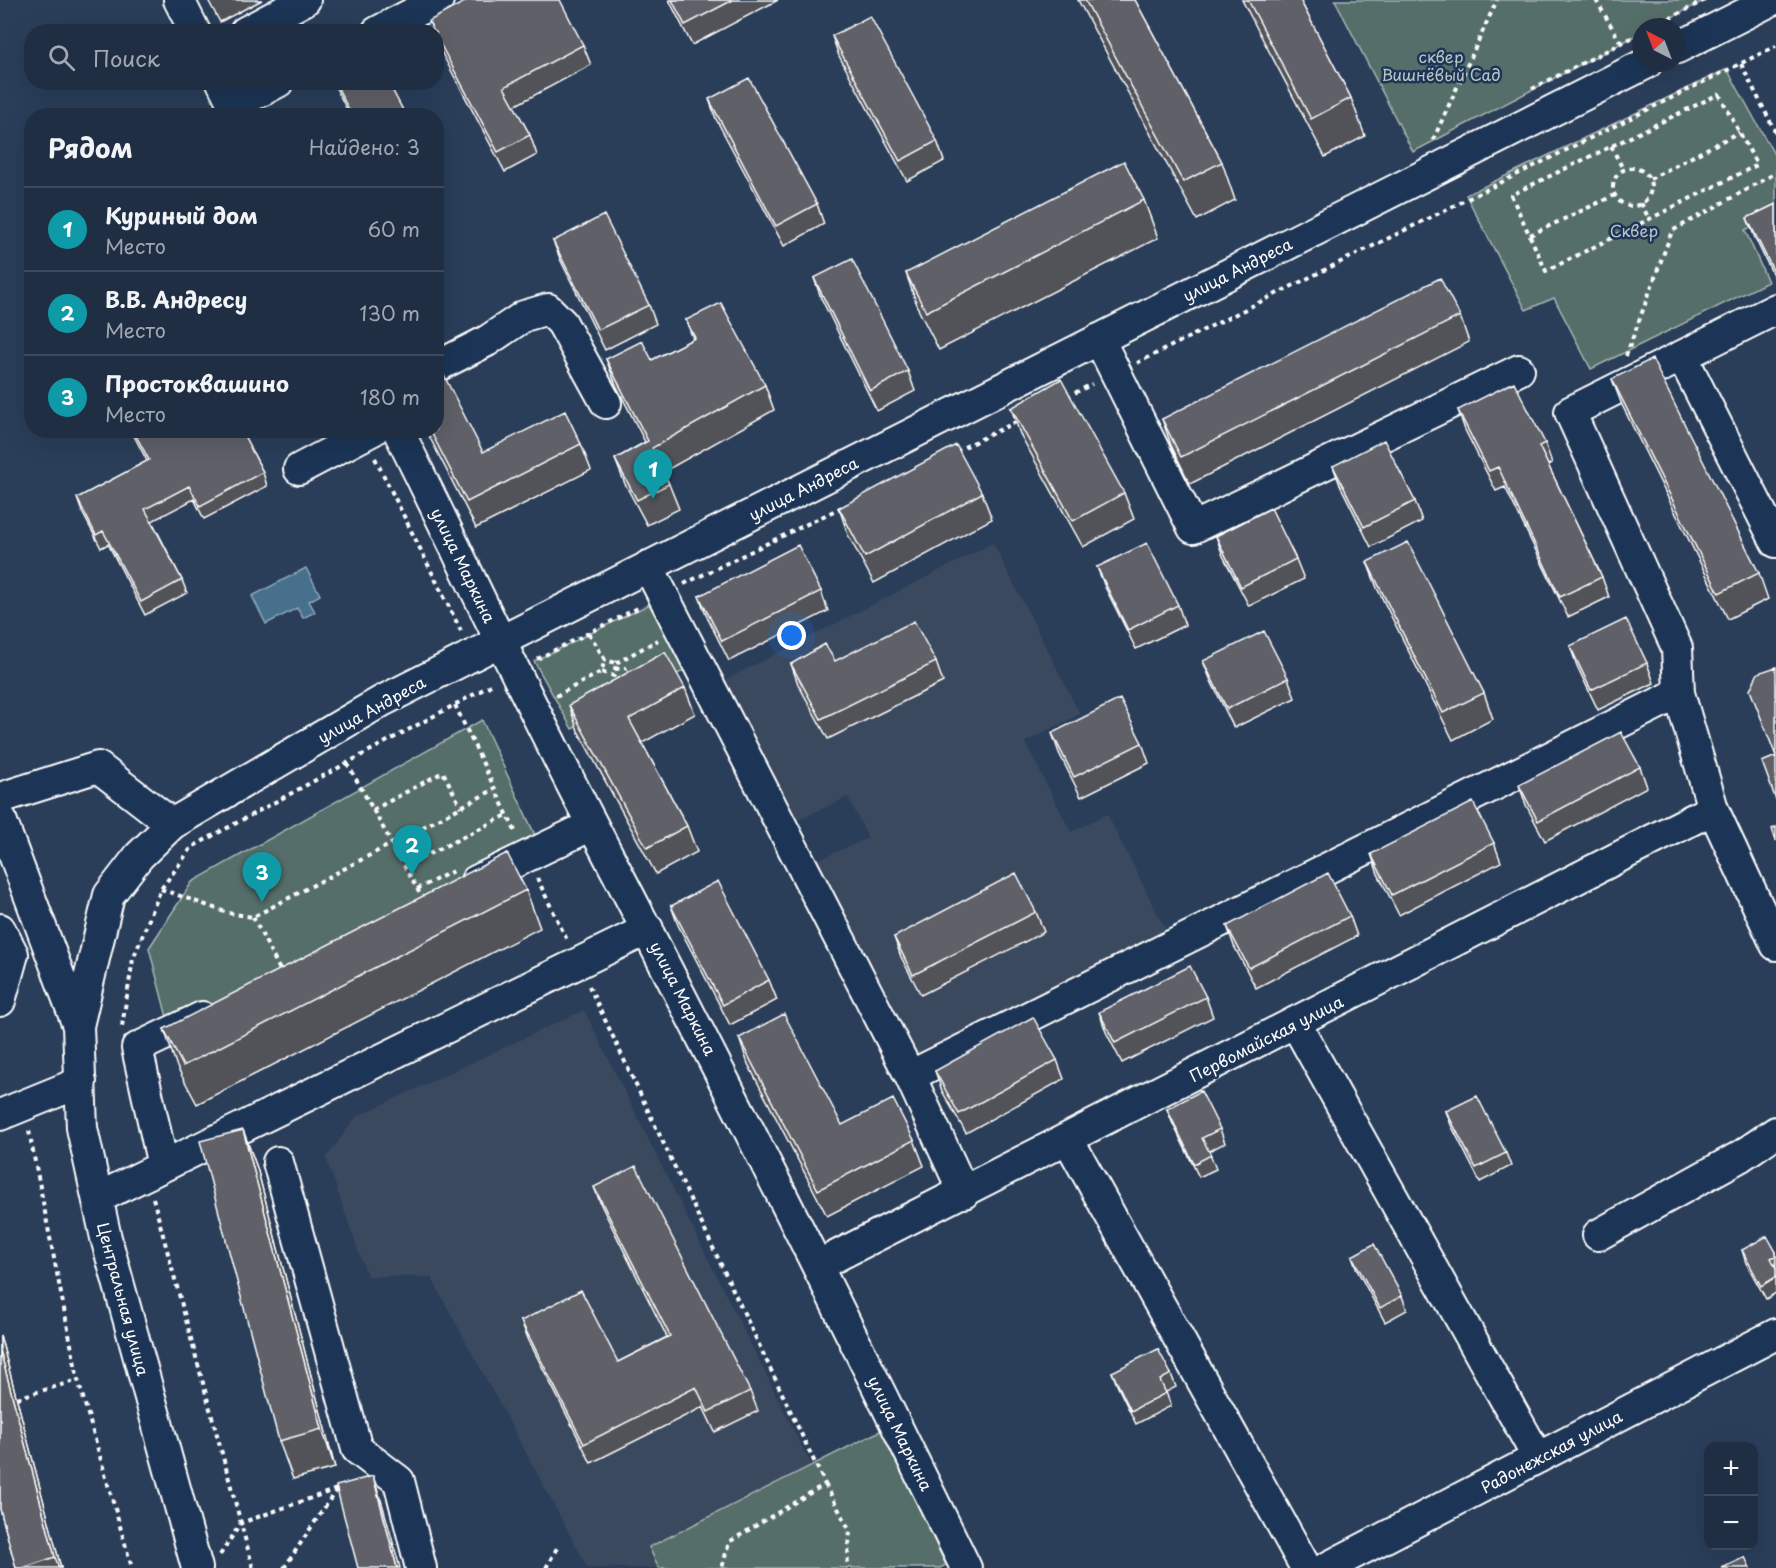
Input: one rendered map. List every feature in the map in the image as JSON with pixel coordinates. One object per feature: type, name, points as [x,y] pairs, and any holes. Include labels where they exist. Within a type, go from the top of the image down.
[{"type":"street","points":[[179,0],[191,24]]},
{"type":"street","points":[[260,24],[305,0]]},
{"type":"street","points":[[392,24],[438,0]]},
{"type":"street","points":[[1686,43],[1772,0]]},
{"type":"street","name":"улица Андреса","points":[[78,1026],[109,895],[139,855],[172,824],[382,700],[1632,71]]},
{"type":"street","points":[[232,101],[259,90]]},
{"type":"street","points":[[444,363],[487,341],[524,316],[548,309],[562,323],[606,403]]},
{"type":"street","points":[[1776,309],[1570,412],[1677,648],[1679,693],[1713,810],[1776,945]]},
{"type":"street","points":[[1100,339],[1115,374],[1193,528],[1519,370]]},
{"type":"street","points":[[1682,356],[1776,542]]},
{"type":"street","points":[[299,469],[358,438]]},
{"type":"street","name":"улица Маркина","points":[[402,438],[592,825],[648,929],[819,1265],[966,1568]]},
{"type":"street","points":[[648,566],[910,1076],[964,1193]]},
{"type":"street","points":[[910,1076],[1679,693]]},
{"type":"street","points":[[0,798],[98,767],[172,824]]},
{"type":"street","name":"Первомайская улица","points":[[819,1265],[1713,810]]},
{"type":"street","points":[[0,817],[78,1026]]},
{"type":"street","points":[[426,906],[592,825]]},
{"type":"street","points":[[0,929],[12,954],[0,1001]]},
{"type":"street","points":[[98,1198],[648,929]]},
{"type":"street","points":[[155,1170],[137,1048],[231,1003]]},
{"type":"street","points":[[1295,1022],[1538,1458]]},
{"type":"street","name":"Центральная улица","points":[[78,1026],[82,1128],[98,1198],[207,1563]]},
{"type":"street","points":[[13,1117],[81,1082]]},
{"type":"street","points":[[1598,1235],[1741,1156],[1776,1132]]},
{"type":"street","points":[[1068,1138],[1306,1568]]},
{"type":"street","points":[[278,1162],[357,1449],[399,1481],[421,1568]]},
{"type":"street","name":"Радонежская улица","points":[[1326,1568],[1776,1334]]},
{"type":"path","points":[[1433,140],[1497,0]]},
{"type":"path","points":[[1596,0],[1621,43]]},
{"type":"path","points":[[1670,18],[1705,0]]},
{"type":"path","points":[[1061,400],[1776,46]]},
{"type":"path","points":[[1740,64],[1776,133]]},
{"type":"path","points":[[1719,94],[1757,165],[1546,271],[1511,195],[1611,146],[1719,94]]},
{"type":"path","points":[[1650,179],[1739,132]]},
{"type":"path","points":[[1611,146],[1623,169]]},
{"type":"path","points":[[1636,168],[1650,179],[1650,192],[1641,203],[1627,205],[1615,195],[1614,179],[1623,169],[1636,168]]},
{"type":"path","points":[[1613,391],[1672,231],[1776,173]]},
{"type":"path","points":[[1530,235],[1615,195]]},
{"type":"path","points":[[1641,203],[1649,219]]},
{"type":"path","points":[[954,452],[1029,416]]},
{"type":"path","points":[[370,438],[461,632]]},
{"type":"path","points":[[534,661],[847,505]]},
{"type":"path","points":[[589,633],[605,660],[616,663],[664,637]]},
{"type":"path","points":[[559,705],[554,697],[601,672],[605,660]]},
{"type":"path","points":[[616,663],[614,676],[619,684]]},
{"type":"path","points":[[615,669],[627,668]]},
{"type":"path","points":[[601,672],[614,676]]},
{"type":"path","points":[[121,1034],[133,959],[161,889],[192,847],[497,682]]},
{"type":"path","points":[[455,704],[825,1484],[850,1531],[847,1568]]},
{"type":"path","points":[[347,763],[426,906]]},
{"type":"path","points":[[373,810],[443,772],[461,807]]},
{"type":"path","points":[[161,889],[228,913],[253,917],[495,789]]},
{"type":"path","points":[[405,866],[507,815]]},
{"type":"path","points":[[253,917],[284,978]]},
{"type":"path","points":[[13,1117],[78,1380],[132,1568]]},
{"type":"path","points":[[155,1170],[253,1568]]},
{"type":"path","points":[[17,1398],[78,1380]]},
{"type":"path","points":[[722,1568],[729,1542],[825,1484]]},
{"type":"path","points":[[207,1563],[241,1523],[347,1485]]},
{"type":"path","points":[[284,1568],[338,1489]]},
{"type":"path","points":[[546,1568],[557,1548]]},
{"type":"shaded area","points":[[993,543],[1080,714],[1025,742],[1071,832],[1107,814],[1167,932],[916,1060],[814,862],[868,838],[848,797],[798,820],[723,681]]},
{"type":"shaded area","points":[[306,568],[320,595],[309,601],[315,612],[303,618],[297,608],[266,624],[252,596]]},
{"type":"shaded area","points":[[584,1010],[811,1465],[649,1546],[659,1568],[588,1568],[431,1277],[367,1276],[326,1158],[356,1117]]},
{"type":"green space","name":"сквер Вишнёвый Сад","points":[[1335,0],[1705,0],[1670,18],[1632,18],[1632,38],[1413,152]]},
{"type":"green space","name":"Сквер","points":[[1727,69],[1776,158],[1776,217],[1745,230],[1768,282],[1591,369],[1554,298],[1526,310],[1466,195]]},
{"type":"green space","points":[[660,599],[695,665],[572,729],[534,661]]},
{"type":"green space","points":[[482,720],[540,846],[170,1029],[149,948],[192,882]]},
{"type":"green space","points":[[882,1430],[946,1565],[940,1568],[659,1568],[649,1547]]},
{"type":"building","points":[[468,0],[560,0],[583,45],[504,87],[530,135],[498,152],[444,51],[444,24],[430,24],[429,21]]},
{"type":"building","points":[[672,0],[733,0],[685,25]]},
{"type":"building","points":[[1085,0],[1135,0],[1222,162],[1183,182]]},
{"type":"building","points":[[1248,0],[1300,0],[1351,98],[1311,119]]},
{"type":"building","points":[[870,16],[937,141],[900,161],[832,36]]},
{"type":"building","points":[[749,78],[817,204],[776,226],[709,99]]},
{"type":"building","points":[[339,90],[392,90],[402,108],[348,108]]},
{"type":"building","points":[[1124,161],[1144,200],[926,312],[906,273]]},
{"type":"building","points":[[1776,204],[1776,272],[1774,272],[1747,218]]},
{"type":"building","points":[[604,215],[649,305],[598,330],[553,241]]},
{"type":"building","points":[[852,259],[908,371],[870,391],[814,278]]},
{"type":"building","points":[[1440,278],[1460,316],[1181,457],[1162,419]]},
{"type":"building","points":[[721,303],[765,385],[652,448],[669,484],[637,500],[615,459],[648,441],[606,359],[642,341],[652,360],[695,338],[686,320]]},
{"type":"building","points":[[1652,359],[1759,573],[1719,593],[1612,379]]},
{"type":"building","points":[[444,376],[483,452],[565,411],[581,444],[467,502],[434,438],[444,438]]},
{"type":"building","points":[[1061,379],[1124,493],[1073,521],[1011,408]]},
{"type":"building","points":[[1514,382],[1545,443],[1539,446],[1602,577],[1560,597],[1498,467],[1489,471],[1458,410]]},
{"type":"building","points":[[137,438],[245,438],[263,472],[200,506],[189,486],[145,509],[182,580],[141,602],[103,531],[96,535],[77,498],[149,460]]},
{"type":"building","points":[[1384,440],[1415,501],[1364,527],[1333,466]]},
{"type":"building","points":[[956,445],[982,493],[865,557],[839,508]]},
{"type":"building","points":[[1271,508],[1296,559],[1241,587],[1216,536]]},
{"type":"building","points":[[1408,542],[1484,693],[1443,713],[1367,562]]},
{"type":"building","points":[[1147,543],[1178,605],[1128,630],[1097,567]]},
{"type":"building","points":[[798,545],[821,591],[722,641],[699,596]]},
{"type":"building","points":[[1626,619],[1647,663],[1591,690],[1570,646]]},
{"type":"building","points":[[914,621],[936,662],[821,719],[791,664],[825,644],[835,661]]},
{"type":"building","points":[[1264,631],[1288,678],[1227,709],[1203,661]]},
{"type":"building","points":[[665,652],[685,688],[629,719],[687,826],[647,848],[569,705]]},
{"type":"building","points":[[1776,667],[1776,756],[1750,690],[1758,673]]},
{"type":"building","points":[[1120,699],[1142,743],[1074,777],[1052,733]]},
{"type":"building","points":[[1621,732],[1640,767],[1538,821],[1519,785]]},
{"type":"building","points":[[1776,756],[1776,800],[1762,762]]},
{"type":"building","points":[[1473,802],[1494,843],[1392,895],[1371,854]]},
{"type":"building","points":[[1776,827],[1776,841],[1772,829]]},
{"type":"building","points":[[507,853],[526,890],[183,1066],[164,1029]]},
{"type":"building","points":[[1016,873],[1036,912],[913,975],[894,937]]},
{"type":"building","points":[[1328,873],[1350,916],[1249,968],[1227,926]]},
{"type":"building","points":[[718,881],[769,980],[723,1005],[671,906]]},
{"type":"building","points":[[1190,966],[1206,997],[1115,1043],[1099,1012]]},
{"type":"building","points":[[784,1014],[842,1125],[893,1099],[914,1140],[818,1190],[739,1038]]},
{"type":"building","points":[[1033,1017],[1057,1060],[959,1114],[935,1071]]},
{"type":"building","points":[[1201,1091],[1220,1129],[1202,1138],[1211,1155],[1194,1164],[1167,1109]]},
{"type":"building","points":[[1477,1096],[1506,1153],[1476,1168],[1446,1111]]},
{"type":"building","points":[[243,1130],[322,1429],[279,1441],[200,1141]]},
{"type":"building","points":[[636,1166],[750,1391],[708,1412],[696,1387],[584,1444],[521,1321],[581,1290],[618,1362],[670,1336],[594,1187]]},
{"type":"building","points":[[1767,1236],[1776,1252],[1776,1256],[1771,1258],[1776,1268],[1776,1277],[1761,1286],[1742,1250]]},
{"type":"building","points":[[1374,1244],[1402,1296],[1380,1308],[1352,1256]]},
{"type":"building","points":[[1158,1349],[1171,1374],[1160,1380],[1166,1393],[1131,1411],[1112,1372]]},
{"type":"building","points":[[0,1350],[55,1557],[23,1568],[16,1568],[0,1509]]},
{"type":"building","points":[[373,1476],[397,1568],[358,1568],[336,1486]]},
{"type":"building","points":[[1745,1557],[1750,1568],[1722,1568]]},
{"type":"place","name":"Куриный дом","points":[[653,499]]},
{"type":"place","name":"В.В. Андресу","points":[[412,875]]},
{"type":"place","name":"Простоквашино","points":[[262,902]]}]
